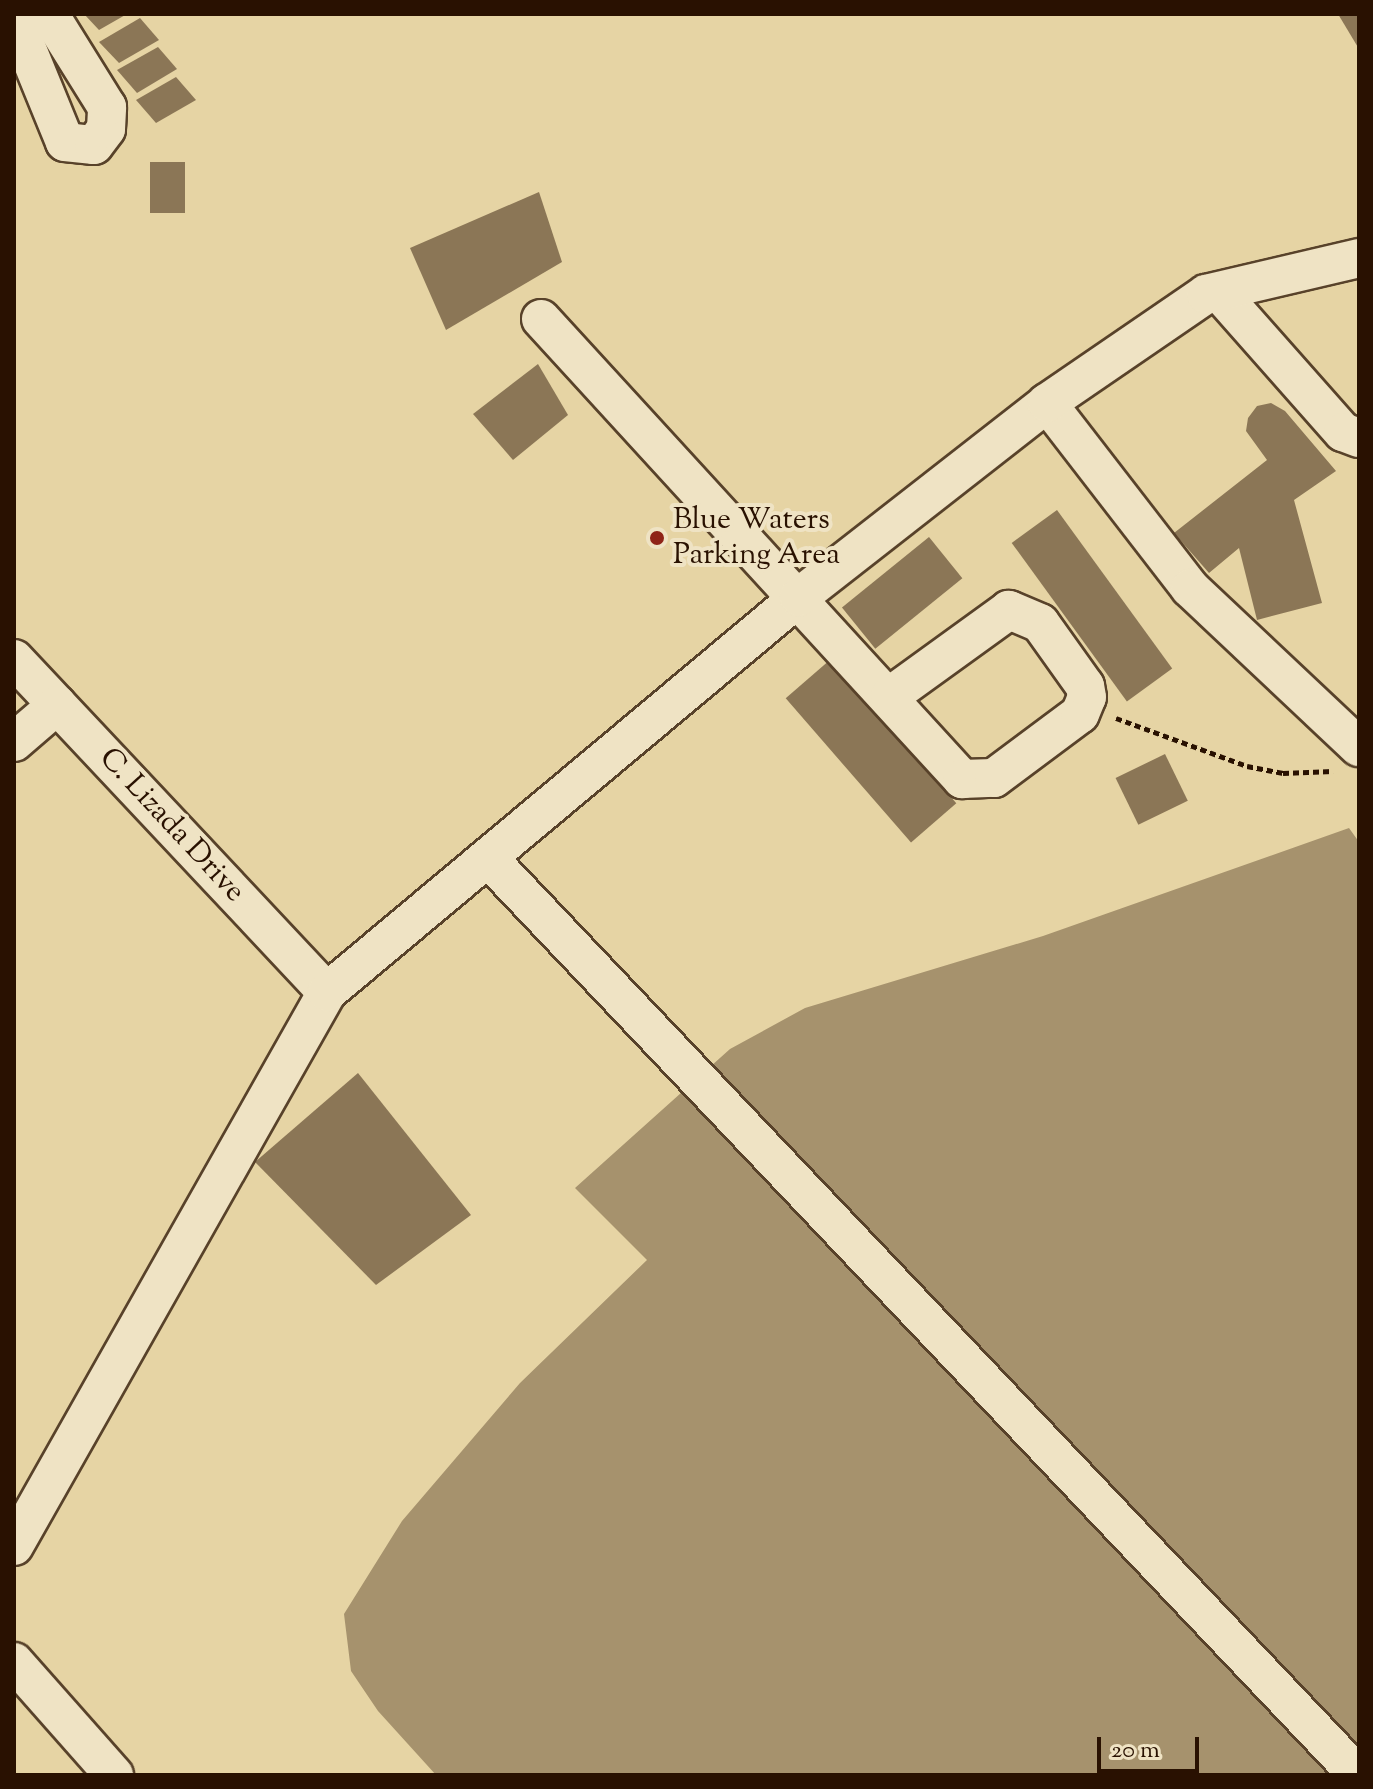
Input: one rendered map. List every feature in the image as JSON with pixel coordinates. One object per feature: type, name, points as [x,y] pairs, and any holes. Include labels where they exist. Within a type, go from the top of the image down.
[{"type":"street","points":[[14,17],[65,142],[94,145],[106,129],[107,107],[49,14]]},
{"type":"street","points":[[14,1546],[327,992],[799,597],[1047,403],[1206,294],[1359,258]]},
{"type":"street","points":[[1219,292],[1343,432],[1359,438]]},
{"type":"street","points":[[541,319],[890,696],[951,772],[971,782],[994,778],[1086,706],[1085,686],[1040,623],[1009,610],[890,696]]},
{"type":"street","points":[[1047,403],[1190,588],[1352,758]]},
{"type":"street","name":"C. Lizada Drive","points":[[14,659],[327,992]]},
{"type":"street","points":[[14,742],[57,705]]},
{"type":"street","points":[[488,858],[1358,1775]]},
{"type":"street","points":[[14,1662],[114,1775]]},
{"type":"path","points":[[1086,706],[1247,766],[1283,773],[1352,758]]},
{"type":"shaded area","points":[[1349,828],[1359,842],[1359,1775],[436,1775],[378,1711],[351,1671],[344,1614],[402,1521],[520,1383],[647,1260],[575,1188],[730,1049],[805,1008],[1043,936]]},
{"type":"building","points":[[84,14],[127,14],[99,30]]},
{"type":"building","points":[[1338,14],[1359,14],[1359,49]]},
{"type":"building","points":[[140,18],[159,40],[119,63],[99,42]]},
{"type":"building","points":[[158,47],[177,69],[137,93],[117,70]]},
{"type":"building","points":[[176,77],[196,100],[156,123],[136,100]]},
{"type":"building","points":[[150,162],[185,162],[185,213],[150,213]]},
{"type":"building","points":[[539,192],[562,262],[446,330],[410,248]]},
{"type":"building","points":[[538,364],[568,415],[513,460],[473,414]]},
{"type":"building","points":[[1271,403],[1285,411],[1336,471],[1294,500],[1322,603],[1257,620],[1239,548],[1209,573],[1174,533],[1267,460],[1246,431],[1248,418],[1257,406]]},
{"type":"building","points":[[1057,510],[1172,669],[1127,701],[1012,543]]},
{"type":"building","points":[[929,537],[962,578],[875,649],[842,607]]},
{"type":"building","points":[[831,659],[956,803],[911,843],[786,698]]},
{"type":"building","points":[[1165,754],[1188,801],[1138,825],[1116,778]]},
{"type":"building","points":[[358,1073],[471,1215],[376,1285],[255,1162]]},
{"type":"place","name":"Blue Waters Parking Area","points":[[657,538]]}]
